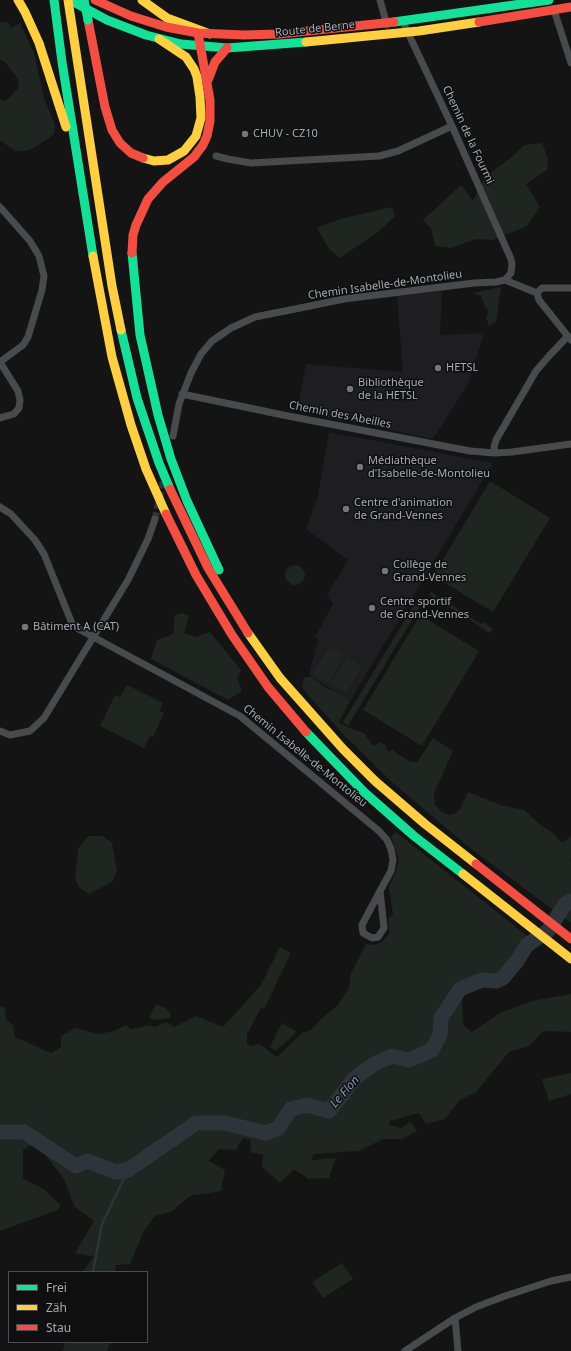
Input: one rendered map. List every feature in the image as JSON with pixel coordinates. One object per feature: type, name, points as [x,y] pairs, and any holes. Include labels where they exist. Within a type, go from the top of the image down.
[{"type":"main road","points":[[18,0],[34,30],[44,55],[81,178]]},
{"type":"main road","points":[[69,0],[69,10],[114,293],[126,355],[142,413],[168,485],[197,548],[231,607],[282,676],[316,719],[359,765],[414,815],[470,861],[571,939]]},
{"type":"main road","name":"Route de Berne","points":[[69,0],[120,26],[159,39],[181,44],[227,48],[281,45],[407,32],[571,7]]},
{"type":"main road","points":[[84,0],[105,107],[112,130],[120,143],[131,153],[137,157],[154,161],[174,158],[180,155],[189,146],[198,132],[201,113],[198,85],[194,69],[186,57],[159,39]]},
{"type":"main road","name":"Route de Berne","points":[[95,0],[121,12],[178,30],[210,34],[244,35],[279,34],[386,22],[549,0]]},
{"type":"main road","points":[[142,0],[167,18],[210,34]]},
{"type":"main road","points":[[52,1],[107,334],[118,380],[138,447],[165,512],[196,576],[232,635],[268,687],[317,744],[348,776],[380,807],[443,860],[571,959]]},
{"type":"main road","points":[[198,33],[208,80],[211,115],[209,129],[205,140],[194,157],[152,193],[144,206],[136,225],[133,234],[132,253],[137,310],[143,349],[154,401],[166,444],[187,501],[206,544],[227,584],[282,676]]},
{"type":"main road","points":[[208,80],[215,62],[227,48]]},
{"type":"street","points":[[380,0],[389,33]]},
{"type":"street","points":[[554,10],[571,63]]},
{"type":"street","name":"Chemin de la Fourmi","points":[[402,20],[452,126],[511,259],[511,273],[505,280]]},
{"type":"street","points":[[216,156],[256,163],[379,156],[398,151],[452,126]]},
{"type":"street","points":[[0,207],[30,241],[39,256],[44,276],[42,290],[28,338],[23,345],[0,362],[18,391],[20,400],[19,408],[14,414],[0,418]]},
{"type":"street","name":"Chemin Isabelle-de-Montolieu","points":[[173,436],[182,394],[198,360],[212,341],[231,328],[256,317],[344,299],[505,280],[537,293]]},
{"type":"street","points":[[495,453],[494,447],[496,440],[536,371],[549,356],[569,338],[539,300],[537,293],[542,288],[571,288]]},
{"type":"street","name":"Chemin des Abeilles","points":[[182,394],[367,432],[470,451],[495,453],[512,452],[571,444]]},
{"type":"street","name":"Chemin Isabelle-de-Montolieu","points":[[0,507],[11,514],[35,540],[44,554],[73,626],[240,716],[379,831],[389,845],[393,860],[391,871],[380,891],[362,925],[363,933],[372,938],[378,937],[384,928],[380,891]]},
{"type":"street","points":[[0,731],[10,735],[30,731],[44,718],[134,569],[148,539],[155,519]]},
{"type":"street","points":[[405,1351],[476,1307],[551,1281],[571,1277]]},
{"type":"street","points":[[456,1318],[458,1351]]},
{"type":"shaded area","points":[[8,22],[11,28],[20,23],[34,53],[44,98],[55,125],[54,134],[37,146],[26,151],[15,151],[0,140],[0,99],[6,101],[19,87],[18,79],[5,62],[0,60],[0,23]]},
{"type":"shaded area","points":[[542,143],[548,159],[547,170],[526,184],[540,207],[527,226],[494,240],[476,239],[451,248],[435,246],[431,228],[423,220],[461,185],[473,201],[484,178],[513,156],[524,145]]},
{"type":"shaded area","points":[[392,207],[395,216],[378,232],[340,258],[329,249],[317,228],[340,219]]},
{"type":"shaded area","points":[[501,287],[496,322],[489,326],[486,318],[489,312],[482,297],[473,293]]},
{"type":"shaded area","name":"HETSL","points":[[442,291],[440,335],[484,333],[468,384],[433,439],[297,411],[306,364],[403,372],[397,296]]},
{"type":"shaded area","name":"Collège de Grand-Vennes","points":[[329,432],[493,463],[350,701],[309,675],[318,640],[315,637],[333,604],[327,595],[348,560],[306,529],[318,496]]},
{"type":"shaded area","points":[[490,481],[550,518],[493,612],[433,576]]},
{"type":"shaded area","points":[[295,565],[302,568],[305,575],[302,582],[295,585],[288,582],[285,575],[288,568]]},
{"type":"shaded area","points":[[431,592],[481,624],[483,622],[493,629],[490,633],[429,595]]},
{"type":"shaded area","points":[[419,597],[424,600],[348,726],[343,722]]},
{"type":"shaded area","points":[[182,613],[189,616],[184,633],[195,637],[210,632],[241,670],[237,678],[242,691],[228,700],[151,659],[157,640],[173,634],[175,615]]},
{"type":"shaded area","points":[[420,615],[479,651],[422,746],[363,710]]},
{"type":"shaded area","points":[[329,647],[344,655],[328,683],[313,674]]},
{"type":"shaded area","points":[[347,657],[362,666],[346,693],[331,684]]},
{"type":"shaded area","points":[[304,677],[311,677],[350,701],[339,722],[347,727],[364,733],[373,746],[379,742],[385,745],[388,752],[392,750],[409,761],[417,762],[433,738],[453,751],[434,793],[435,805],[442,812],[450,815],[456,813],[460,809],[468,792],[500,805],[524,810],[538,823],[553,833],[562,843],[571,836],[571,923],[470,848],[393,783],[343,734],[308,695],[302,687]]},
{"type":"shaded area","points":[[127,685],[163,703],[159,711],[164,713],[153,737],[150,736],[144,748],[100,726],[115,695],[120,697]]},
{"type":"shaded area","points":[[396,832],[536,943],[516,968],[471,985],[462,999],[463,1025],[472,1032],[500,1013],[532,1001],[571,994],[571,1032],[543,1031],[529,1046],[509,1052],[476,1092],[460,1100],[445,1119],[426,1124],[419,1113],[390,1121],[389,1125],[401,1128],[411,1122],[417,1131],[402,1139],[383,1139],[359,1151],[313,1154],[312,1160],[336,1158],[329,1178],[309,1179],[294,1169],[280,1183],[262,1167],[263,1155],[251,1152],[250,1140],[243,1138],[236,1150],[219,1149],[209,1161],[225,1170],[221,1191],[190,1196],[171,1212],[155,1216],[144,1231],[130,1264],[116,1265],[115,1271],[83,1271],[94,1257],[75,1253],[94,1221],[74,1206],[64,1179],[35,1142],[23,1150],[23,1179],[44,1189],[61,1206],[58,1210],[0,1231],[0,1006],[5,1008],[6,1020],[13,1025],[15,1037],[51,1053],[61,1047],[61,1036],[76,1028],[98,1034],[114,1031],[126,1025],[131,1029],[150,1025],[155,1027],[166,1022],[174,1027],[196,1016],[223,1027],[261,985],[280,947],[291,953],[264,1009],[261,1008],[247,1034],[247,1044],[251,1046],[259,1044],[275,1056],[278,1056],[302,1033],[311,1030],[321,1019],[337,1006],[349,988],[351,973],[366,944],[374,945],[382,942],[389,934],[388,919],[393,914],[389,887],[396,872],[399,859],[391,837]]},
{"type":"shaded area","points":[[88,836],[103,836],[112,843],[117,871],[112,882],[89,894],[79,887],[75,879],[78,849]]},
{"type":"shaded area","points":[[156,1004],[166,1008],[171,1014],[169,1018],[154,1020],[149,1018]]},
{"type":"shaded area","points":[[282,1023],[296,1031],[294,1035],[276,1051],[270,1047]]},
{"type":"shaded area","points":[[571,1073],[571,1094],[549,1101],[542,1079]]},
{"type":"shaded area","points":[[342,1263],[353,1279],[323,1298],[312,1282]]},
{"type":"shaded area","points":[[65,1343],[111,1343],[107,1351],[63,1351]]},
{"type":"waterway","name":"Le Flon","points":[[0,1132],[24,1132],[76,1166],[87,1161],[116,1172],[128,1170],[196,1123],[225,1123],[266,1133],[278,1128],[291,1109],[307,1105],[329,1111],[355,1078],[374,1064],[392,1056],[409,1060],[432,1050],[440,1035],[441,1018],[460,989],[482,980],[496,981],[503,978],[517,961],[527,945],[548,931],[565,904],[571,901]]},
{"type":"waterway","points":[[93,1271],[102,1224],[128,1170]]},
{"type":"tunnel","points":[[155,519],[164,478]]},
{"type":"traffic: fast","points":[[54,0],[62,62],[93,256]]},
{"type":"traffic: fast","points":[[70,0],[107,20],[146,35],[181,44],[227,48],[306,42]]},
{"type":"traffic: fast","points":[[84,0],[88,20]]},
{"type":"traffic: fast","points":[[394,22],[549,0]]},
{"type":"traffic: fast","points":[[132,253],[140,335],[158,415],[171,459],[187,501],[219,570]]},
{"type":"traffic: fast","points":[[121,330],[137,398],[159,463],[170,489]]},
{"type":"traffic: fast","points":[[306,732],[364,792],[414,836],[463,874]]},
{"type":"traffic: slow","points":[[18,0],[39,43],[66,127]]},
{"type":"traffic: slow","points":[[68,0],[112,286],[121,330]]},
{"type":"traffic: slow","points":[[142,0],[167,18],[210,34]]},
{"type":"traffic: slow","points":[[306,42],[419,31],[479,22]]},
{"type":"traffic: slow","points":[[143,158],[154,161],[168,160],[184,151],[196,136],[201,118],[200,97],[197,77],[194,69],[186,57],[159,39]]},
{"type":"traffic: slow","points":[[93,256],[112,357],[131,425],[146,469],[166,514]]},
{"type":"traffic: slow","points":[[248,633],[280,678],[343,749],[375,781],[425,824],[476,864]]},
{"type":"traffic: slow","points":[[463,874],[571,959]]},
{"type":"traffic: jam","points":[[95,0],[131,16],[166,27],[198,33],[244,35],[279,34],[394,22]]},
{"type":"traffic: jam","points":[[479,22],[571,7]]},
{"type":"traffic: jam","points":[[88,20],[105,107],[112,130],[120,143],[131,153],[143,158]]},
{"type":"traffic: jam","points":[[132,253],[133,235],[148,199],[163,182],[194,157],[203,145],[207,136],[210,121],[210,100],[198,33]]},
{"type":"traffic: jam","points":[[208,80],[215,62],[227,48]]},
{"type":"traffic: jam","points":[[170,489],[208,568],[248,633]]},
{"type":"traffic: jam","points":[[166,514],[196,575],[232,635],[268,687],[306,732]]},
{"type":"traffic: jam","points":[[476,864],[571,939]]},
{"type":"place","name":"CHUV - CZ10","points":[[245,134]]},
{"type":"place","name":"HETSL","points":[[438,368]]},
{"type":"place","name":"Bibliothèque de la HETSL","points":[[350,389]]},
{"type":"place","name":"Médiathèque d'Isabelle-de-Montolieu","points":[[360,467]]},
{"type":"place","name":"Centre d'animation de Grand-Vennes","points":[[346,509]]},
{"type":"place","name":"Collège de Grand-Vennes","points":[[385,571]]},
{"type":"place","name":"Centre sportif de Grand-Vennes","points":[[372,608]]},
{"type":"place","name":"Bâtiment A (CAT)","points":[[25,627]]}]
